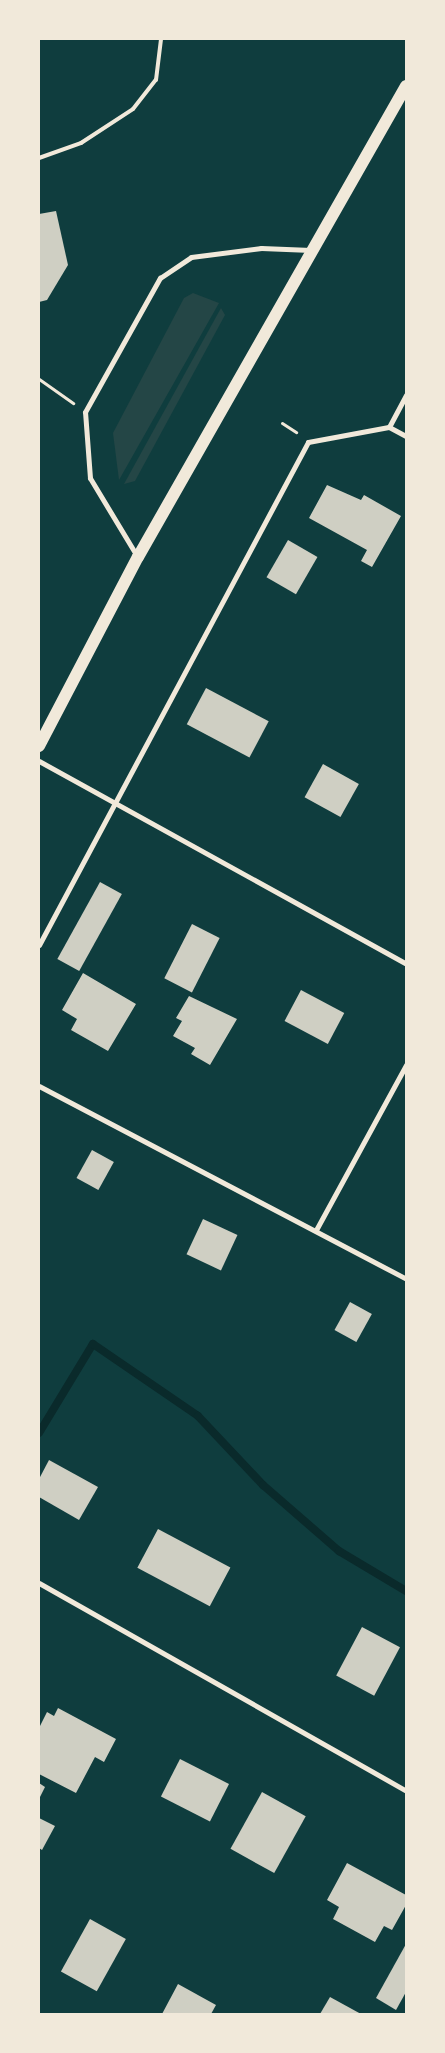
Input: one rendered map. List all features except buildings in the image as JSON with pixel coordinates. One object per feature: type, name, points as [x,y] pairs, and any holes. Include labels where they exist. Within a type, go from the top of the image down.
[{"type":"main road","points":[[39,746],[138,558],[406,86]]},
{"type":"street","points":[[138,558],[90,478],[85,412],[160,278],[191,257],[261,248],[314,250]]},
{"type":"street","points":[[389,427],[406,395]]},
{"type":"street","points":[[39,945],[308,442],[389,427],[406,436]]},
{"type":"street","points":[[39,761],[117,801],[406,964]]},
{"type":"street","points":[[316,1230],[406,1064]]},
{"type":"street","points":[[39,1086],[406,1279]]},
{"type":"street","points":[[40,1585],[406,1791]]},
{"type":"lane","points":[[39,158],[81,143],[133,109],[156,80],[161,39]]},
{"type":"path","points":[[39,379],[85,412]]},
{"type":"shaded area","points":[[193,293],[219,303],[119,480],[113,433],[184,298]]},
{"type":"shaded area","points":[[221,308],[225,315],[135,481],[124,484]]},
{"type":"waterway","points":[[39,1433],[93,1344],[198,1416],[263,1485],[339,1551],[406,1591]]}]
